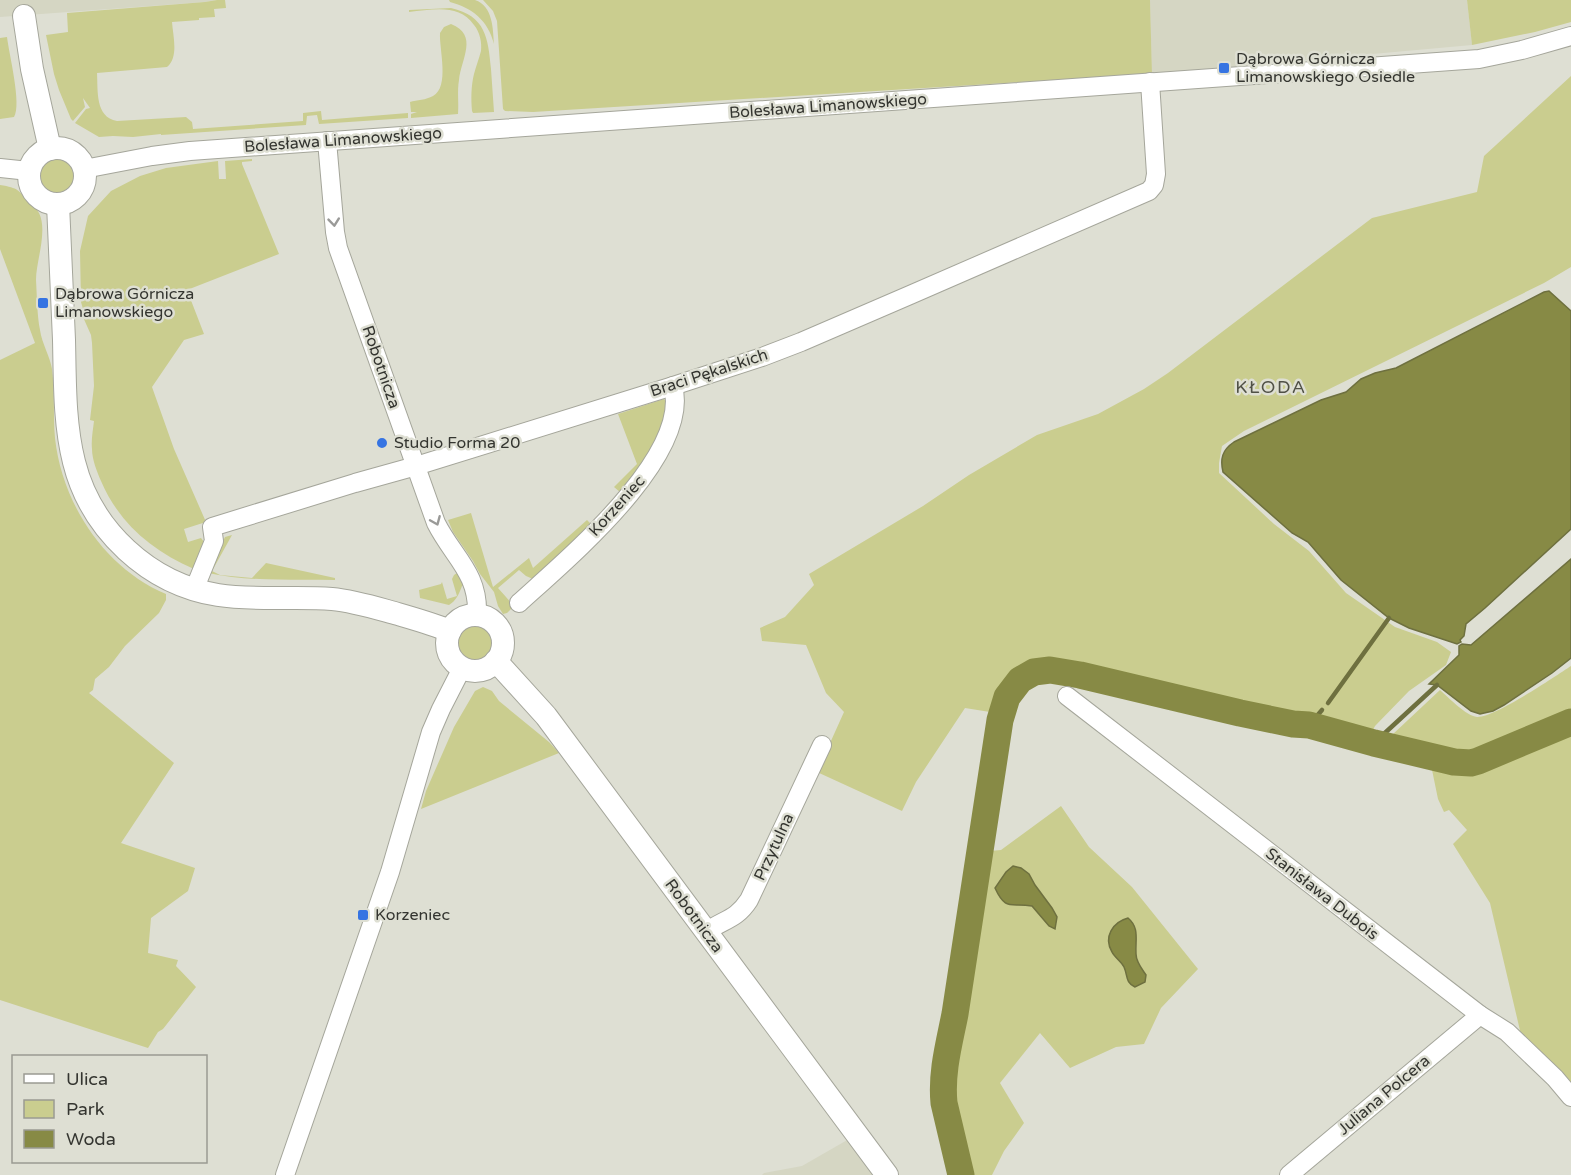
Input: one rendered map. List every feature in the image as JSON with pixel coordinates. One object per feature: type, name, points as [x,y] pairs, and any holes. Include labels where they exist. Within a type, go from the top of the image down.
[{"type":"street","points":[[24,16],[32,69],[50,149]]},
{"type":"street","name":"Bolesława Limanowskiego","points":[[84,169],[170,153],[1479,58],[1509,54],[1571,36]]},
{"type":"street","name":"Braci Pękalskich","points":[[194,590],[213,542],[212,527],[416,466],[756,359],[801,342],[1149,191],[1154,185],[1156,176],[1150,82]]},
{"type":"street","name":"Robotnicza","points":[[327,141],[337,243],[439,528],[470,577],[477,596],[477,615]]},
{"type":"street","points":[[60,148],[74,153],[84,169],[84,180],[79,193],[69,201],[58,204],[47,202],[36,195],[29,183],[29,171],[36,156],[50,149],[60,148]]},
{"type":"street","points":[[0,168],[29,171]]},
{"type":"street","points":[[58,204],[67,422],[72,455],[85,495],[111,535],[139,561],[163,577],[194,590],[246,598],[342,600],[450,630]]},
{"type":"street","name":"Korzeniec","points":[[519,603],[590,536],[621,504],[648,470],[664,443],[675,411],[673,386]]},
{"type":"street","points":[[477,615],[489,619],[500,630],[503,645],[500,655],[490,666],[481,671],[469,671],[455,663],[448,654],[446,643],[450,630],[460,620],[477,615]]},
{"type":"street","name":"Robotnicza","points":[[496,661],[546,716],[887,1175]]},
{"type":"street","points":[[285,1175],[390,872],[431,732],[462,668]]},
{"type":"street","name":"Stanisława Dubois","points":[[1067,696],[1480,1015],[1507,1032],[1571,1097]]},
{"type":"street","name":"Przytulna","points":[[706,932],[732,919],[746,905],[822,745]]},
{"type":"street","name":"Juliana Polcera","points":[[1289,1175],[1480,1015]]},
{"type":"shaded area","points":[[0,0],[217,0],[0,17]]},
{"type":"shaded area","points":[[1150,0],[1467,0],[1472,45],[1152,74]]},
{"type":"shaded area","points":[[849,1139],[875,1175],[762,1175],[802,1166]]},
{"type":"green space","points":[[225,0],[226,8],[214,9],[215,17],[172,22],[174,52],[171,63],[167,67],[97,73],[99,102],[101,109],[110,119],[117,121],[186,117],[192,122],[193,129],[303,121],[303,113],[321,111],[322,120],[408,113],[408,118],[319,124],[317,115],[307,116],[306,125],[133,137],[99,137],[75,123],[86,109],[90,108],[83,98],[85,107],[73,121],[71,119],[54,74],[46,35],[68,32],[67,13]]},
{"type":"green space","points":[[449,0],[475,0],[481,3],[491,19],[494,44],[488,28],[478,16]]},
{"type":"green space","points":[[483,0],[1150,0],[1152,74],[533,112],[505,111],[503,109],[497,21],[493,11]]},
{"type":"green space","points":[[1467,0],[1571,0],[1571,22],[1472,45]]},
{"type":"green space","points":[[451,8],[472,17],[483,30],[490,58],[494,112],[473,113],[472,111],[472,83],[481,48],[479,34],[474,25],[461,13],[453,11],[436,9],[409,12],[409,10]]},
{"type":"green space","points":[[451,24],[464,34],[466,41],[458,84],[458,114],[411,118],[411,114],[417,112],[411,112],[410,102],[433,96],[441,85],[443,67],[440,33],[444,27]]},
{"type":"green space","points":[[7,37],[17,102],[14,117],[0,119],[0,38]]},
{"type":"green space","points":[[1571,76],[1571,267],[1544,283],[1244,431],[1222,446],[1219,473],[1274,524],[1309,551],[1346,593],[1395,627],[1437,642],[1451,652],[1446,665],[1409,691],[1375,726],[1370,736],[1145,680],[1066,665],[1044,665],[1023,671],[1012,679],[999,705],[990,712],[965,708],[916,782],[902,811],[817,772],[844,712],[826,693],[806,645],[762,641],[760,628],[785,617],[814,585],[809,574],[1037,435],[1098,414],[1144,389],[1372,218],[1477,192],[1484,156]]},
{"type":"green space","points":[[57,157],[71,162],[76,176],[71,190],[57,195],[43,190],[38,176],[43,162]]},
{"type":"green space","points":[[252,159],[242,164],[279,254],[187,290],[204,334],[184,340],[152,387],[174,449],[206,522],[184,529],[188,542],[201,538],[204,542],[194,569],[164,554],[127,523],[108,496],[96,470],[92,446],[94,421],[90,420],[94,386],[92,343],[83,317],[85,316],[81,302],[80,251],[88,216],[111,191],[140,176],[166,168],[218,161],[219,179],[226,179],[225,161]]},
{"type":"green space","points":[[0,185],[20,192],[37,210],[41,220],[42,237],[36,272],[38,318],[52,369],[55,438],[59,462],[67,486],[90,531],[105,550],[123,568],[166,594],[166,600],[159,613],[95,679],[93,690],[89,693],[174,763],[121,843],[195,868],[188,891],[151,918],[148,953],[178,960],[176,966],[196,987],[163,1029],[158,1032],[148,1048],[0,1000],[0,360],[35,343],[0,249]]},
{"type":"green space","points":[[664,399],[667,402],[661,438],[620,492],[614,487],[637,464],[618,414]]},
{"type":"green space","points":[[471,513],[493,587],[529,558],[533,568],[587,520],[592,525],[533,579],[519,570],[498,588],[514,606],[503,614],[494,592],[453,532],[448,520]]},
{"type":"green space","points":[[232,535],[212,571],[220,575],[252,578],[266,563],[335,578],[335,580],[255,579],[224,576],[208,573],[225,537]]},
{"type":"green space","points":[[457,573],[467,584],[462,586],[457,597],[449,605],[420,598],[419,590],[442,582],[447,599],[457,596],[452,579]]},
{"type":"green space","points":[[475,625],[487,631],[493,643],[487,655],[475,661],[463,655],[457,643],[463,631]]},
{"type":"green space","points":[[1571,666],[1571,716],[1500,747],[1474,756],[1441,755],[1403,745],[1392,735],[1440,690],[1457,706],[1473,716],[1485,716],[1524,696]]},
{"type":"green space","points":[[483,687],[492,691],[499,701],[559,753],[421,809],[426,791],[454,727],[475,691]]},
{"type":"green space","points":[[1571,727],[1571,1085],[1522,1039],[1490,903],[1453,844],[1467,830],[1449,810],[1444,812],[1438,799],[1431,765],[1463,770],[1478,768]]},
{"type":"green space","points":[[1061,806],[1089,847],[1132,887],[1198,969],[1161,1008],[1144,1044],[1116,1047],[1070,1068],[1040,1033],[1000,1083],[1024,1123],[1004,1151],[992,1175],[948,1175],[962,1169],[953,1113],[951,1082],[978,910],[990,851],[1001,850]]},
{"type":"water","points":[[1549,291],[1571,311],[1571,529],[1466,624],[1461,642],[1457,644],[1409,628],[1389,618],[1341,580],[1308,542],[1292,533],[1223,472],[1223,455],[1234,442],[1321,400],[1346,392],[1361,379],[1396,368]]},
{"type":"water","points":[[1571,559],[1571,658],[1504,705],[1480,714],[1471,711],[1437,685],[1429,684],[1459,655],[1459,646],[1471,645]]},
{"type":"water","points":[[1013,866],[1029,874],[1052,908],[1057,917],[1055,929],[1049,926],[1032,906],[1006,903],[999,896],[995,888]]},
{"type":"water","points":[[1128,918],[1136,930],[1137,960],[1146,975],[1145,982],[1135,987],[1128,981],[1124,967],[1109,946],[1111,931],[1118,923]]},
{"type":"waterway","points":[[1328,703],[1389,618]]},
{"type":"waterway","points":[[961,1175],[944,1103],[945,1070],[1000,720],[1007,697],[1020,680],[1034,672],[1050,670],[1080,675],[1240,713],[1309,725],[1454,762],[1478,761],[1571,722]]},
{"type":"waterway","points":[[1374,743],[1437,685]]},
{"type":"waterway","points":[[1309,725],[1322,710]]},
{"type":"place","name":"Dąbrowa Górnicza Limanowskiego Osiedle","points":[[1224,68]]},
{"type":"place","name":"Dąbrowa Górnicza Limanowskiego","points":[[43,303]]},
{"type":"place","name":"Studio Forma 20","points":[[382,443]]},
{"type":"place","name":"Korzeniec","points":[[363,915]]},
{"type":"district","name":"KŁODA","points":[[1271,387]]}]
